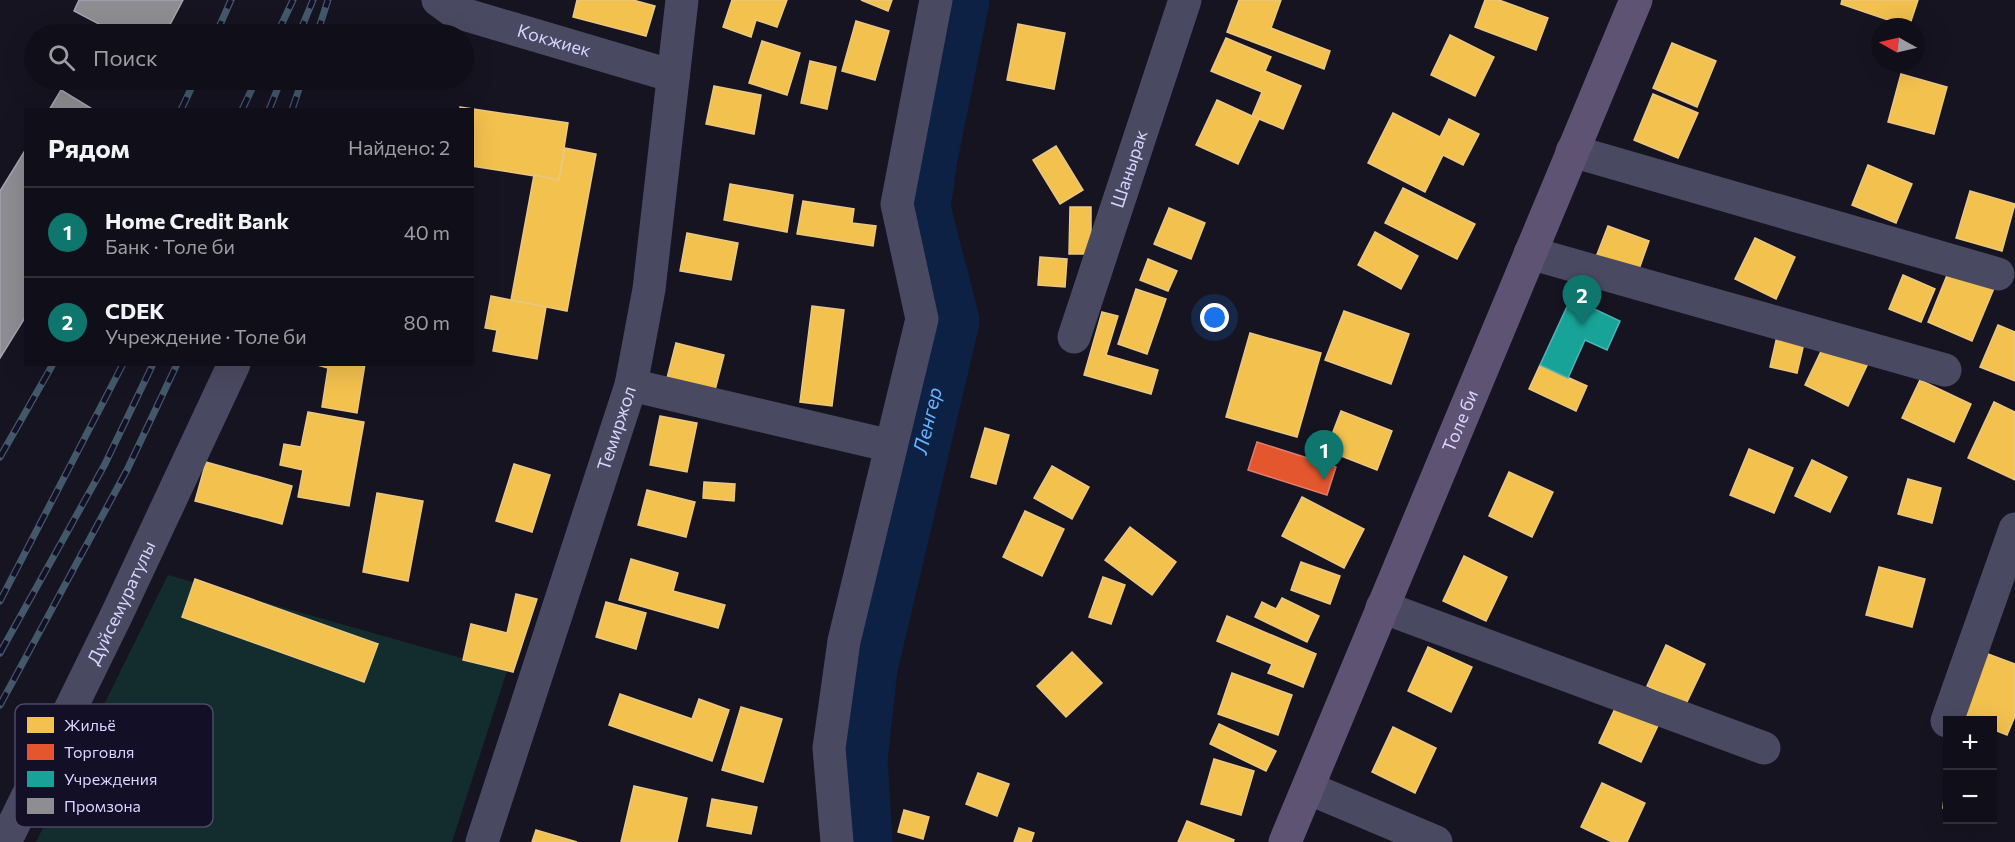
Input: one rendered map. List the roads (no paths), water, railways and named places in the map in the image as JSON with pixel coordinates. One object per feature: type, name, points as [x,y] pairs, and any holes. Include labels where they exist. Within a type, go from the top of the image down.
[{"type":"main road","name":"Толе би","points":[[1285,842],[1636,0]]},
{"type":"street","name":"Кокжиек","points":[[438,0],[453,11],[673,76]]},
{"type":"street","name":"Темиржол","points":[[482,842],[631,385],[649,289],[682,0]]},
{"type":"street","points":[[837,842],[829,748],[844,641],[922,319],[897,204],[936,0]]},
{"type":"street","name":"Шанырак","points":[[1074,337],[1185,0]]},
{"type":"street","points":[[1572,151],[1998,274]]},
{"type":"street","points":[[1530,253],[1945,370]]},
{"type":"street","name":"Дуйсемуратулы","points":[[73,704],[233,366]]},
{"type":"street","points":[[631,385],[891,446]]},
{"type":"street","points":[[1948,716],[2015,529]]},
{"type":"street","points":[[1382,607],[1764,748]]},
{"type":"street","points":[[1308,788],[1436,842]]},
{"type":"street","name":"Дуйсемуратулы","points":[[5,842],[15,822]]},
{"type":"waterway","name":"Ленгер","points":[[864,842],[859,759],[869,668],[951,321],[922,208],[929,158],[961,0]]},
{"type":"railway","points":[[220,24],[231,0]]},
{"type":"railway","points":[[282,24],[293,0]]},
{"type":"railway","points":[[303,24],[313,0]]},
{"type":"railway","points":[[320,24],[328,0]]},
{"type":"railway","points":[[182,108],[190,90]]},
{"type":"railway","points":[[243,108],[251,90]]},
{"type":"railway","points":[[270,108],[277,90]]},
{"type":"railway","points":[[293,108],[299,90]]},
{"type":"railway","points":[[0,457],[52,366]]},
{"type":"railway","points":[[0,601],[122,366]]},
{"type":"railway","points":[[0,653],[105,464],[152,366]]},
{"type":"railway","points":[[0,705],[127,470],[176,366]]},
{"type":"place","name":"CDEK","points":[[1582,325]]},
{"type":"place","name":"Home Credit Bank","points":[[1324,480]]}]
